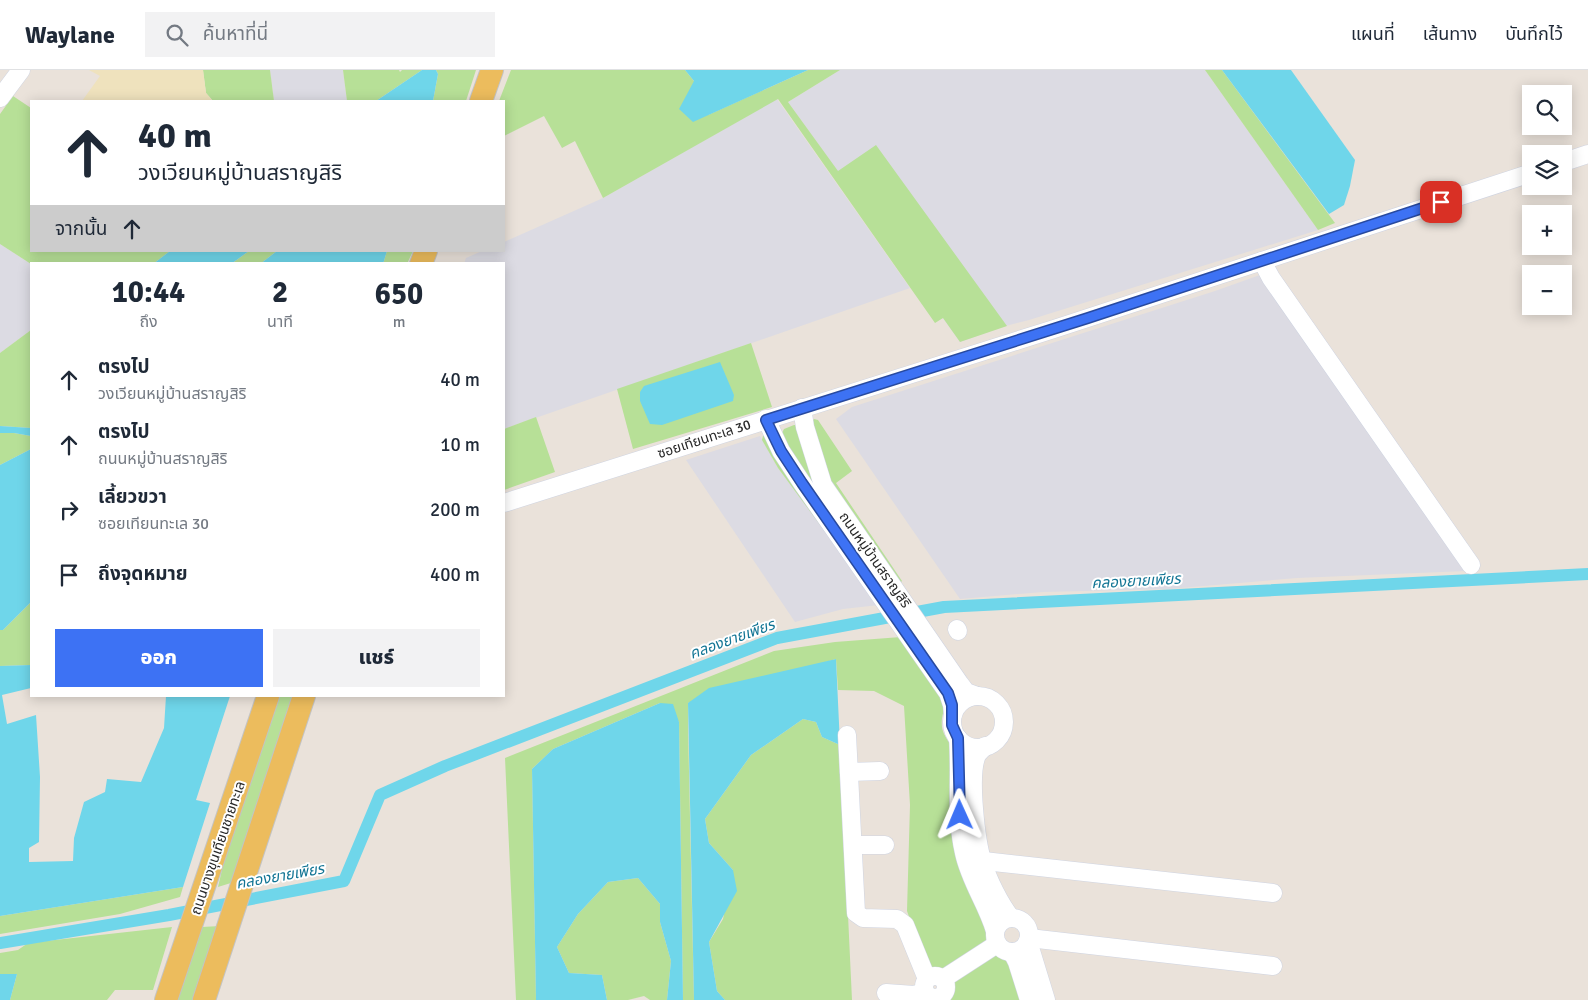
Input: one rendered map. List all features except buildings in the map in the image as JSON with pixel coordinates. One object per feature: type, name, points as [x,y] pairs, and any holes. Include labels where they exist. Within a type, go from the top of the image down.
[{"type":"main road","points":[[482,100],[492,70]]},
{"type":"main road","name":"ถนนบางขุนเทียนชายทะเล","points":[[166,1000],[268,697]]},
{"type":"main road","points":[[204,1000],[304,697]]},
{"type":"street","points":[[0,98],[21,70]]},
{"type":"street","points":[[1572,159],[1588,154]]},
{"type":"street","name":"ซอยเทียนทะเล 30","points":[[505,503],[1522,176]]},
{"type":"street","points":[[1262,261],[1471,565]]},
{"type":"street","name":"ถนนหมู่บ้านสราญสิริ","points":[[802,408],[805,427],[823,485],[862,555]]},
{"type":"street","name":"ถนนหมู่บ้านสราญสิริ","points":[[766,420],[781,451],[805,487],[862,555],[918,637],[948,693],[953,714]]},
{"type":"street","points":[[805,487],[813,487],[818,483],[820,474]]},
{"type":"street","name":"ถนนหมู่บ้านสราญสิริ","points":[[918,637],[966,692],[976,696]]},
{"type":"street","points":[[958,738],[967,745],[976,748],[993,743],[999,736],[1004,721],[998,706],[992,700],[976,696],[962,701],[953,714],[952,725],[958,738],[960,826],[974,859],[1004,909],[1011,918],[1022,921],[1029,930],[1029,940],[1046,1000]]},
{"type":"street","points":[[847,735],[856,913],[862,918],[897,919],[905,925],[936,989]]},
{"type":"street","points":[[985,746],[978,755],[974,771],[974,802],[978,844],[974,859],[972,881],[1001,942],[1017,962],[1029,1000]]},
{"type":"street","points":[[849,772],[880,771]]},
{"type":"street","points":[[853,846],[885,845]]},
{"type":"street","points":[[974,859],[1273,893]]},
{"type":"street","points":[[1001,942],[1001,922],[1011,918]]},
{"type":"street","points":[[1001,942],[1021,950],[1029,940]]},
{"type":"street","points":[[1029,940],[1273,966]]},
{"type":"street","points":[[886,993],[914,995],[936,989],[1001,942]]},
{"type":"shaded area","points":[[270,70],[343,70],[347,100],[274,100]]},
{"type":"shaded area","points":[[840,70],[1205,70],[1318,230],[1002,327],[960,342],[788,102]]},
{"type":"shaded area","points":[[777,99],[910,288],[505,429],[505,262],[465,262],[466,258],[480,252],[505,252],[505,242],[603,198]]},
{"type":"shaded area","points":[[0,244],[30,263],[30,331],[0,353]]},
{"type":"shaded area","points":[[1260,275],[1466,571],[1297,578],[1168,589],[1043,592],[960,599],[836,419],[852,407]]},
{"type":"shaded area","points":[[760,436],[778,468],[879,605],[843,609],[795,622],[686,460]]},
{"type":"green space","points":[[203,70],[270,70],[274,100],[212,100],[206,93]]},
{"type":"green space","points":[[343,70],[399,70],[400,72],[402,70],[422,70],[377,100],[347,100]]},
{"type":"green space","points":[[436,70],[476,70],[466,100],[433,100],[438,74]]},
{"type":"green space","points":[[511,70],[685,70],[694,81],[708,115],[808,70],[840,70],[788,102],[838,171],[876,145],[1007,326],[960,342],[943,318],[935,323],[778,99],[603,198],[575,141],[562,148],[544,116],[505,136],[505,100],[499,100]]},
{"type":"green space","points":[[1205,70],[1222,70],[1335,223],[1318,230]]},
{"type":"green space","points":[[13,96],[30,107],[30,252],[169,252],[156,262],[30,263],[0,244],[0,114]]},
{"type":"green space","points":[[248,252],[276,252],[263,262],[234,262]]},
{"type":"green space","points":[[387,252],[413,252],[408,262],[384,262]]},
{"type":"green space","points":[[30,331],[30,428],[0,426],[0,353]]},
{"type":"green space","points":[[751,343],[772,407],[633,449],[617,389]]},
{"type":"green space","points":[[536,417],[555,472],[505,490],[505,429]]},
{"type":"green space","points":[[814,419],[818,420],[852,471],[836,483],[902,581],[899,584],[827,477],[812,421]]},
{"type":"green space","points":[[799,425],[815,478],[812,481],[808,481],[793,460],[782,433],[784,429]]},
{"type":"green space","points":[[0,433],[30,436],[30,450],[0,465]]},
{"type":"green space","points":[[768,434],[879,605],[778,468],[762,440],[763,436]]},
{"type":"green space","points":[[30,603],[30,665],[0,666],[0,630],[3,630]]},
{"type":"green space","points":[[901,637],[947,700],[942,716],[942,728],[947,739],[957,752],[997,952],[1009,958],[1025,1000],[950,1000],[948,998],[951,990],[946,972],[928,970],[907,911],[910,805],[904,706],[874,691],[838,690],[836,659],[688,703],[694,1000],[683,1000],[679,722],[660,703],[553,749],[532,769],[536,1000],[516,1000],[505,758],[774,651],[835,642]]},
{"type":"green space","points":[[280,697],[292,697],[263,797],[234,882],[218,887],[226,852]]},
{"type":"green space","points":[[803,719],[816,722],[822,737],[840,745],[852,1000],[725,1000],[717,991],[709,942],[723,919],[733,870],[709,843],[705,819],[751,755]]},
{"type":"green space","points":[[638,878],[660,904],[660,922],[671,961],[667,1000],[650,1000],[644,996],[628,1000],[607,1000],[602,975],[569,973],[557,947],[578,914],[608,882]]},
{"type":"green space","points":[[183,887],[180,897],[120,914],[0,934],[0,916]]},
{"type":"green space","points":[[220,926],[198,1000],[176,1000],[202,927]]},
{"type":"green space","points":[[172,927],[153,990],[115,990],[107,1000],[10,1000],[17,974],[0,974],[0,953],[18,950],[28,943]]},
{"type":"sand","points":[[89,70],[203,70],[206,93],[212,100],[83,100],[100,76]]},
{"type":"water","points":[[422,70],[436,70],[438,74],[433,100],[377,100]]},
{"type":"water","points":[[685,70],[808,70],[693,122],[679,109],[694,81]]},
{"type":"water","points":[[1222,70],[1291,70],[1355,160],[1344,205],[1329,214]]},
{"type":"water","points":[[169,252],[248,252],[234,262],[156,262]]},
{"type":"water","points":[[276,252],[387,252],[384,262],[263,262]]},
{"type":"water","points":[[720,362],[734,395],[733,401],[662,425],[650,424],[640,401],[640,392],[644,386]]},
{"type":"water","points":[[0,426],[30,428],[30,436],[0,433]]},
{"type":"water","points":[[30,450],[30,603],[3,630],[0,630],[0,465]]},
{"type":"water","points":[[836,659],[840,745],[822,737],[816,722],[803,719],[751,755],[705,819],[709,843],[733,870],[737,891],[709,942],[717,991],[725,1000],[694,1000],[688,703],[709,688]]},
{"type":"water","points":[[30,665],[30,688],[2,695],[7,724],[36,715],[40,777],[39,842],[29,848],[29,862],[73,861],[74,838],[84,802],[105,792],[107,779],[141,782],[164,728],[166,697],[230,697],[196,800],[210,803],[183,887],[0,916],[0,666]]},
{"type":"water","points":[[660,703],[673,704],[679,722],[683,1000],[667,1000],[671,961],[660,922],[660,904],[638,878],[608,882],[578,914],[557,947],[569,973],[602,975],[607,1000],[536,1000],[532,769],[553,749]]},
{"type":"water","points":[[0,974],[17,974],[10,1000],[0,1000]]},
{"type":"waterway","name":"คลองยายเพียร","points":[[0,943],[169,915],[344,881],[380,795],[445,766],[777,638],[944,607],[1588,574]]},
{"type":"route","points":[[960,815],[958,738],[954,733],[952,725],[952,705],[948,693],[802,483],[781,451],[766,420],[1088,318],[1441,202]]}]
